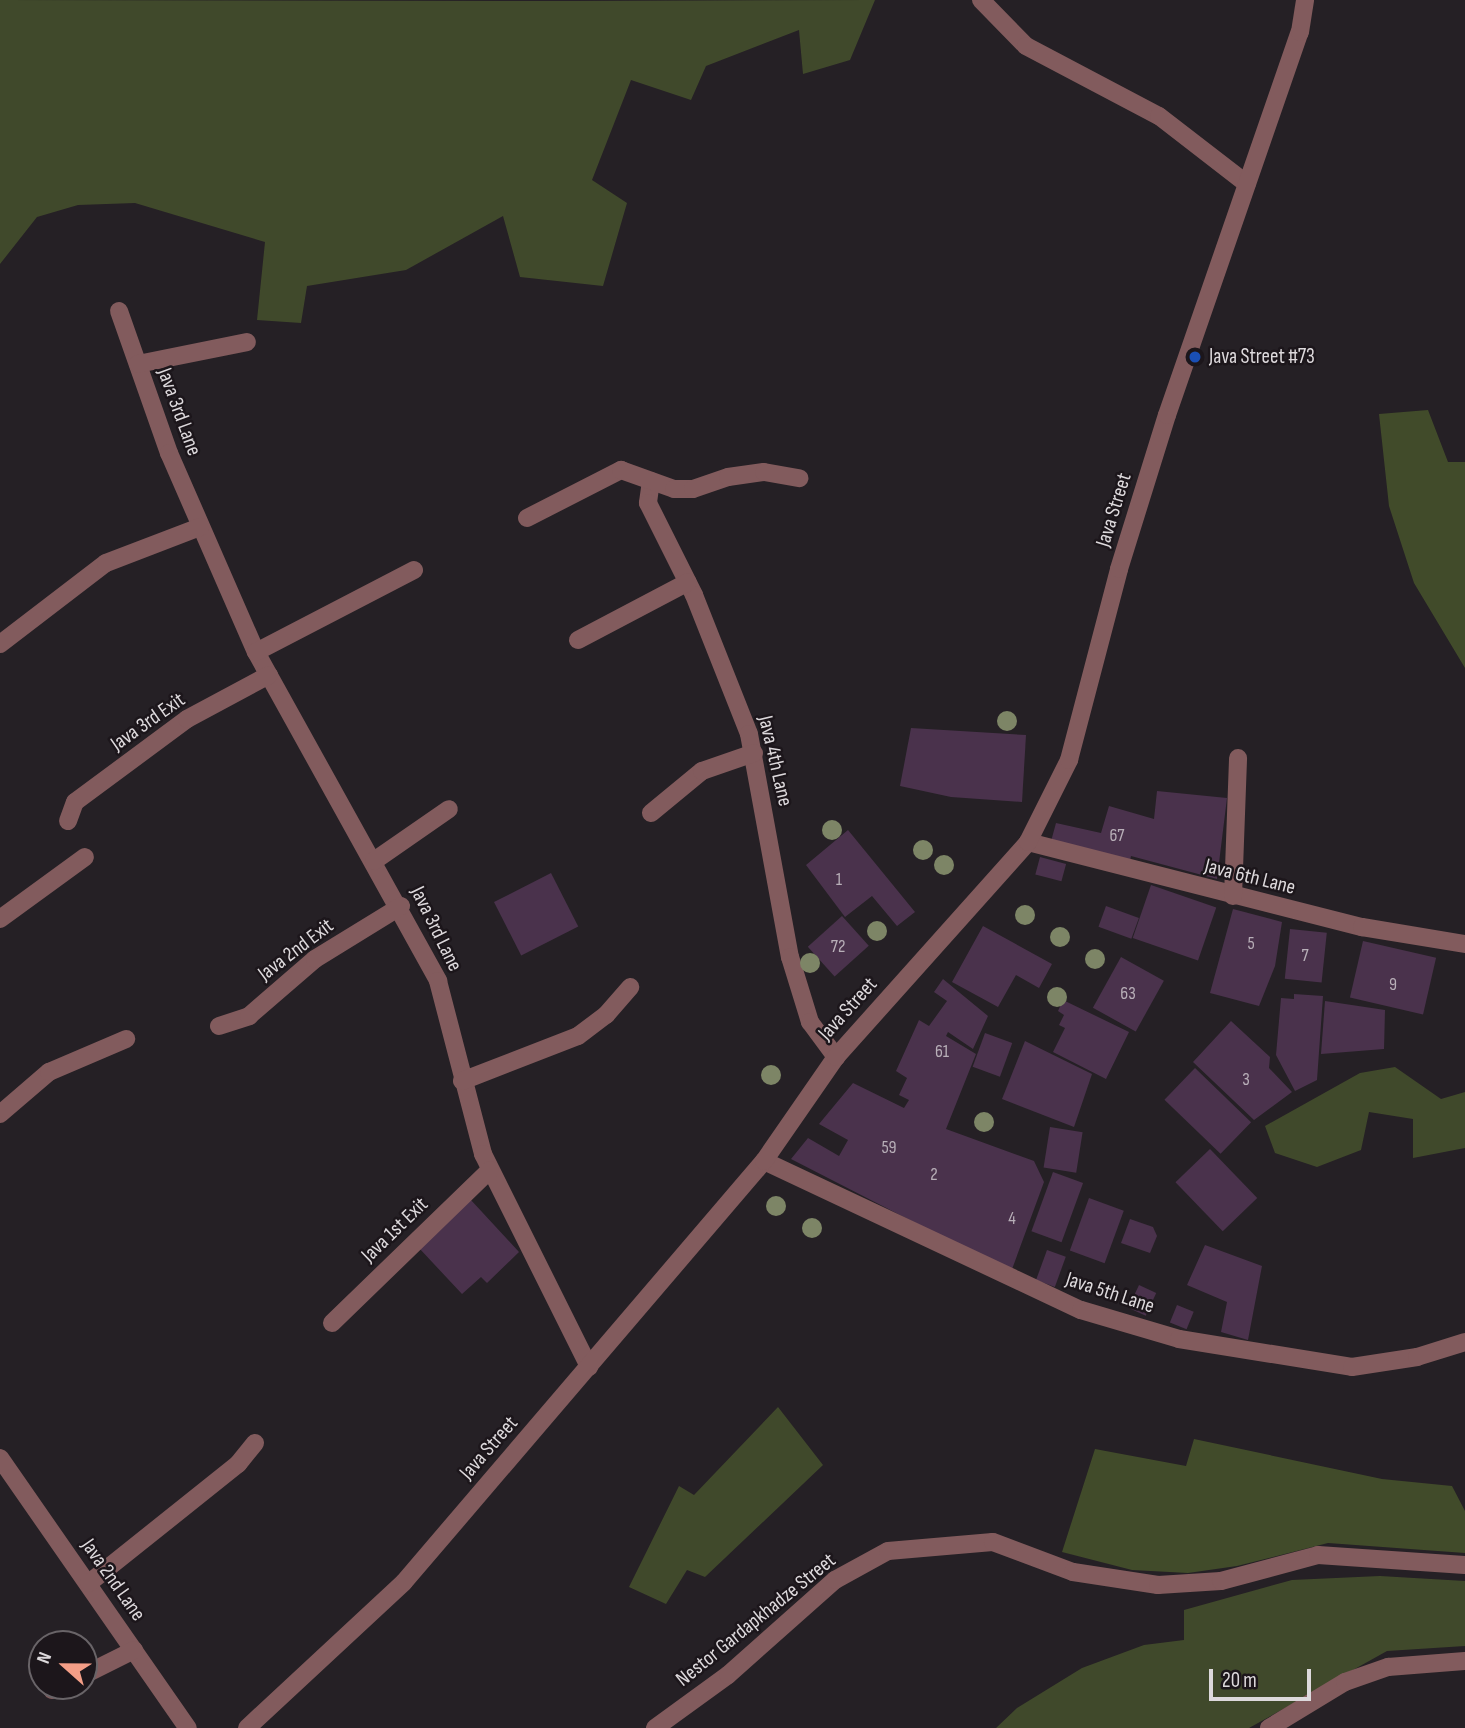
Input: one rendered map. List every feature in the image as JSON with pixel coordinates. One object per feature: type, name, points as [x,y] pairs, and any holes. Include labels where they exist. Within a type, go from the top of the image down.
[{"type":"street","points":[[981,0],[1026,47],[1159,116],[1247,184]]},
{"type":"street","name":"Java Street","points":[[247,1728],[404,1582],[764,1161],[836,1057],[1028,842],[1069,760],[1163,427],[1300,32],[1306,0]]},
{"type":"street","name":"Java 3rd Lane","points":[[119,311],[200,527],[256,652],[401,906],[438,981],[462,1081],[490,1170],[589,1367]]},
{"type":"street","points":[[138,364],[247,342]]},
{"type":"street","points":[[527,518],[609,472],[621,470],[651,481],[693,489],[728,477],[764,472],[799,478]]},
{"type":"street","name":"Java 4th Lane","points":[[651,481],[648,503],[688,582],[754,753],[790,957],[810,1023],[836,1057]]},
{"type":"street","points":[[0,644],[106,562],[200,527]]},
{"type":"street","points":[[256,652],[414,570]]},
{"type":"street","points":[[578,640],[688,582]]},
{"type":"street","name":"Java 3rd Exit","points":[[68,821],[75,802],[187,719],[269,676]]},
{"type":"street","points":[[651,813],[702,771],[754,753]]},
{"type":"street","points":[[1233,896],[1238,758]]},
{"type":"street","points":[[374,861],[449,809]]},
{"type":"street","name":"Java 6th Lane","points":[[1028,842],[1362,927],[1465,944]]},
{"type":"street","points":[[0,919],[85,858]]},
{"type":"street","name":"Java 2nd Exit","points":[[219,1026],[249,1016],[315,959],[401,906]]},
{"type":"street","points":[[462,1081],[579,1036],[606,1015],[630,987]]},
{"type":"street","points":[[0,1114],[49,1072],[126,1039]]},
{"type":"street","name":"Java 5th Lane","points":[[764,1161],[1057,1300],[1179,1339],[1352,1367],[1417,1357],[1465,1342]]},
{"type":"street","name":"Java 1st Exit","points":[[332,1323],[490,1170]]},
{"type":"street","points":[[89,1583],[238,1464],[255,1443]]},
{"type":"street","name":"Java 2nd Lane","points":[[1,1461],[188,1728]]},
{"type":"street","name":"Nestor Gardapkhadze Street","points":[[655,1728],[727,1675],[835,1580],[888,1550],[993,1542],[1073,1572],[1158,1585],[1221,1581],[1318,1555],[1465,1565]]},
{"type":"street","points":[[98,1668],[134,1650]]},
{"type":"street","points":[[1269,1728],[1345,1682],[1388,1667],[1465,1661]]},
{"type":"green space","points":[[0,0],[875,0],[850,60],[803,74],[799,30],[706,66],[691,100],[631,80],[592,180],[627,203],[603,286],[520,277],[503,216],[406,270],[307,286],[301,323],[257,320],[265,242],[135,203],[78,205],[37,217],[0,264]]},
{"type":"green space","points":[[1428,410],[1448,462],[1465,462],[1465,668],[1414,583],[1389,506],[1379,414]]},
{"type":"green space","points":[[1395,1067],[1441,1099],[1465,1092],[1465,1148],[1413,1158],[1413,1119],[1369,1112],[1361,1150],[1317,1167],[1275,1153],[1265,1126],[1360,1073]]},
{"type":"green space","points":[[778,1407],[823,1465],[705,1577],[687,1570],[666,1604],[629,1587],[679,1486],[694,1495]]},
{"type":"green space","points":[[1194,1439],[1382,1479],[1452,1486],[1465,1511],[1465,1553],[1328,1543],[1237,1566],[1188,1573],[1132,1570],[1062,1552],[1095,1449],[1186,1466]]},
{"type":"green space","points":[[1380,1576],[1465,1581],[1465,1646],[1387,1651],[1249,1728],[996,1728],[1017,1708],[1082,1668],[1144,1645],[1184,1640],[1184,1610],[1292,1580]]},
{"type":"building","points":[[911,728],[1026,735],[1022,802],[951,797],[900,786]]},
{"type":"building","points":[[1157,791],[1227,798],[1217,879],[1131,856],[1129,866],[1050,845],[1056,823],[1101,833],[1109,806],[1154,819]]},
{"type":"building","points":[[848,830],[915,912],[897,926],[872,896],[845,917],[806,865]]},
{"type":"building","points":[[1040,857],[1066,864],[1061,881],[1035,874]]},
{"type":"building","points":[[551,873],[578,926],[521,956],[494,902]]},
{"type":"building","points":[[1151,885],[1216,907],[1198,960],[1133,938]]},
{"type":"building","points":[[1106,906],[1139,918],[1131,939],[1098,927]]},
{"type":"building","points":[[1233,909],[1282,922],[1275,966],[1259,1006],[1210,993]]},
{"type":"building","points":[[842,916],[869,946],[835,977],[808,947]]},
{"type":"building","points":[[983,926],[1052,964],[1039,988],[1016,975],[998,1007],[952,982]]},
{"type":"building","points":[[1290,929],[1327,933],[1322,983],[1285,979]]},
{"type":"building","points":[[1363,941],[1436,958],[1423,1014],[1350,998]]},
{"type":"building","points":[[1121,957],[1164,981],[1136,1031],[1093,1008]]},
{"type":"building","points":[[943,979],[988,1016],[973,1049],[948,1032],[946,1036],[976,1054],[946,1129],[1034,1161],[1044,1182],[1011,1272],[791,1159],[808,1138],[839,1156],[848,1140],[819,1124],[853,1083],[904,1108],[909,1100],[899,1095],[907,1078],[896,1071],[919,1020],[929,1026],[947,1001],[934,992]]},
{"type":"building","points":[[1294,994],[1323,996],[1317,1080],[1295,1091],[1276,1055],[1281,998],[1294,999]]},
{"type":"building","points":[[1063,1000],[1129,1032],[1106,1079],[1053,1052],[1065,1028],[1059,1025],[1064,1015],[1058,1011]]},
{"type":"building","points":[[1325,1001],[1385,1010],[1384,1049],[1321,1054]]},
{"type":"building","points":[[1231,1021],[1270,1057],[1269,1068],[1292,1092],[1254,1120],[1193,1062]]},
{"type":"building","points":[[985,1033],[1012,1043],[1000,1077],[973,1067]]},
{"type":"building","points":[[1025,1041],[1092,1074],[1074,1127],[1002,1099]]},
{"type":"building","points":[[1195,1068],[1251,1122],[1221,1154],[1164,1100]]},
{"type":"building","points":[[1050,1127],[1083,1132],[1076,1173],[1044,1167]]},
{"type":"building","points":[[1210,1149],[1257,1198],[1223,1231],[1175,1182]]},
{"type":"building","points":[[1053,1172],[1083,1183],[1062,1242],[1031,1231]]},
{"type":"building","points":[[1089,1198],[1124,1211],[1105,1263],[1070,1251]]},
{"type":"building","points":[[470,1199],[519,1252],[487,1283],[481,1277],[462,1294],[419,1248]]},
{"type":"building","points":[[1130,1219],[1153,1227],[1157,1236],[1150,1253],[1121,1243]]},
{"type":"building","points":[[1205,1245],[1262,1266],[1248,1340],[1221,1332],[1227,1302],[1187,1285]]},
{"type":"building","points":[[1047,1250],[1066,1257],[1055,1287],[1036,1280]]},
{"type":"building","points":[[1139,1285],[1156,1293],[1146,1316],[1128,1308]]},
{"type":"building","points":[[1177,1305],[1194,1312],[1187,1329],[1170,1323]]},
{"type":"place","name":"Java Street #73","points":[[1195,357]]}]
